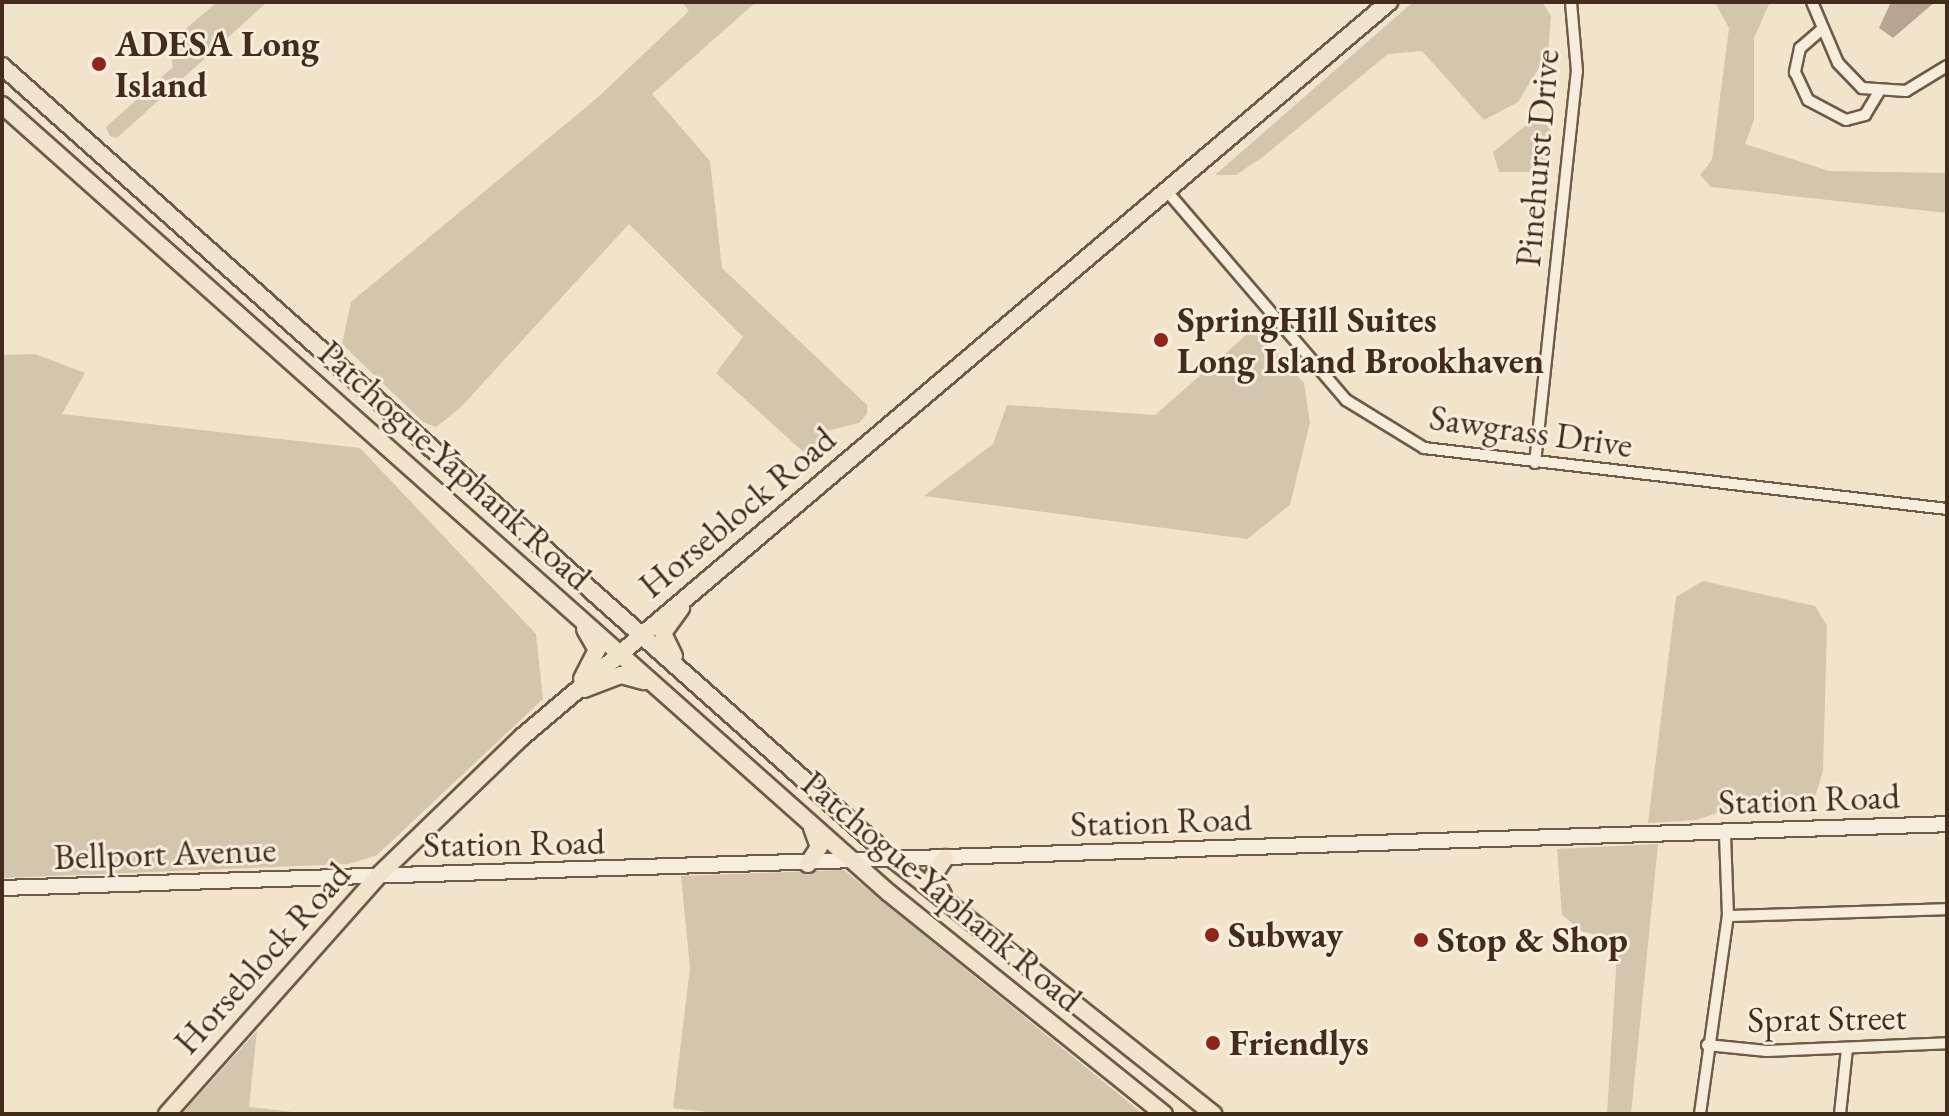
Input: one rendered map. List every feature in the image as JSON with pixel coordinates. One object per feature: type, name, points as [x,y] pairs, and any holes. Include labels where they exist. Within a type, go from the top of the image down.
[{"type":"main road","name":"Horseblock Road","points":[[167,1114],[378,876],[573,692],[1389,2]]},
{"type":"main road","name":"Patchogue-Yaphank Road","points":[[2,66],[894,860],[996,946],[1213,1114]]},
{"type":"main road","name":"Patchogue-Yaphank Road","points":[[2,105],[855,862],[1164,1114]]},
{"type":"main road","points":[[86,180],[106,159]]},
{"type":"main road","points":[[279,351],[298,330]]},
{"type":"main road","points":[[612,609],[639,616],[699,584]]},
{"type":"main road","points":[[695,682],[663,637],[699,584]]},
{"type":"main road","points":[[567,606],[597,650],[573,692]]},
{"type":"main road","points":[[573,692],[626,674],[660,689]]},
{"type":"main road","points":[[807,819],[819,843],[808,864]]},
{"type":"main road","name":"Station Road","points":[[378,876],[1947,824]]},
{"type":"main road","points":[[945,858],[934,871],[935,886],[969,923]]},
{"type":"main road","name":"Bellport Avenue","points":[[2,888],[378,876]]},
{"type":"main road","points":[[1133,1090],[1156,1114]]},
{"type":"street","name":"Pinehurst Drive","points":[[1535,463],[1577,71],[1571,2]]},
{"type":"street","points":[[1812,2],[1821,30],[1838,63],[1862,88],[1878,93],[1906,91],[1947,66]]},
{"type":"street","points":[[1821,30],[1798,60],[1808,100],[1846,120],[1865,115],[1878,93]]},
{"type":"street","name":"Sawgrass Drive","points":[[1166,190],[1328,381],[1374,423],[1424,448],[1947,509]]},
{"type":"street","points":[[1700,1114],[1707,1045],[1728,916],[1725,833]]},
{"type":"street","points":[[1728,916],[1947,909]]},
{"type":"street","name":"Sprat Street","points":[[1707,1045],[1847,1048],[1947,1043]]},
{"type":"street","points":[[1840,1114],[1847,1048]]},
{"type":"shaded area","points":[[217,2],[267,2],[117,138],[110,136],[106,127],[173,67],[169,43]]},
{"type":"shaded area","points":[[682,2],[756,2],[652,94],[710,161],[722,268],[867,405],[867,414],[859,423],[822,432],[822,450],[808,456],[716,373],[743,337],[629,224],[460,408],[436,427],[423,422],[342,344],[351,302],[596,99],[689,11]]},
{"type":"shaded area","points":[[1413,2],[1542,2],[1551,16],[1548,53],[1518,102],[1484,120],[1422,51],[1388,54],[1264,156],[1236,175],[1215,175]]},
{"type":"shaded area","points":[[1715,2],[1770,2],[1754,38],[1754,120],[1745,144],[1829,171],[1947,173],[1947,213],[1711,187],[1700,175],[1712,160],[1729,28]]},
{"type":"shaded area","points":[[1891,2],[1935,2],[1893,38],[1879,28]]},
{"type":"shaded area","points":[[1540,114],[1553,135],[1545,172],[1499,172],[1493,152]]},
{"type":"shaded area","points":[[1252,330],[1304,383],[1310,422],[1290,505],[1247,539],[924,496],[993,444],[1007,405],[1155,415]]},
{"type":"shaded area","points":[[35,354],[85,373],[62,414],[360,448],[536,634],[543,699],[377,855],[349,864],[2,878],[2,355]]},
{"type":"shaded area","points":[[1703,581],[1815,606],[1827,626],[1823,771],[1815,797],[1798,811],[1741,805],[1696,820],[1648,823],[1676,597]]},
{"type":"shaded area","points":[[1658,844],[1631,1114],[1607,1114],[1618,938],[1583,932],[1562,915],[1557,849]]},
{"type":"shaded area","points":[[844,870],[1143,1114],[725,1114],[673,1108],[690,968],[681,876]]},
{"type":"shaded area","points":[[257,1031],[249,1107],[309,1114],[182,1114]]},
{"type":"place","name":"ADESA Long Island","points":[[99,64]]},
{"type":"place","name":"SpringHill Suites Long Island Brookhaven","points":[[1161,340]]},
{"type":"place","name":"Subway","points":[[1212,935]]},
{"type":"place","name":"Stop & Shop","points":[[1421,940]]},
{"type":"place","name":"Friendlys","points":[[1213,1043]]}]
